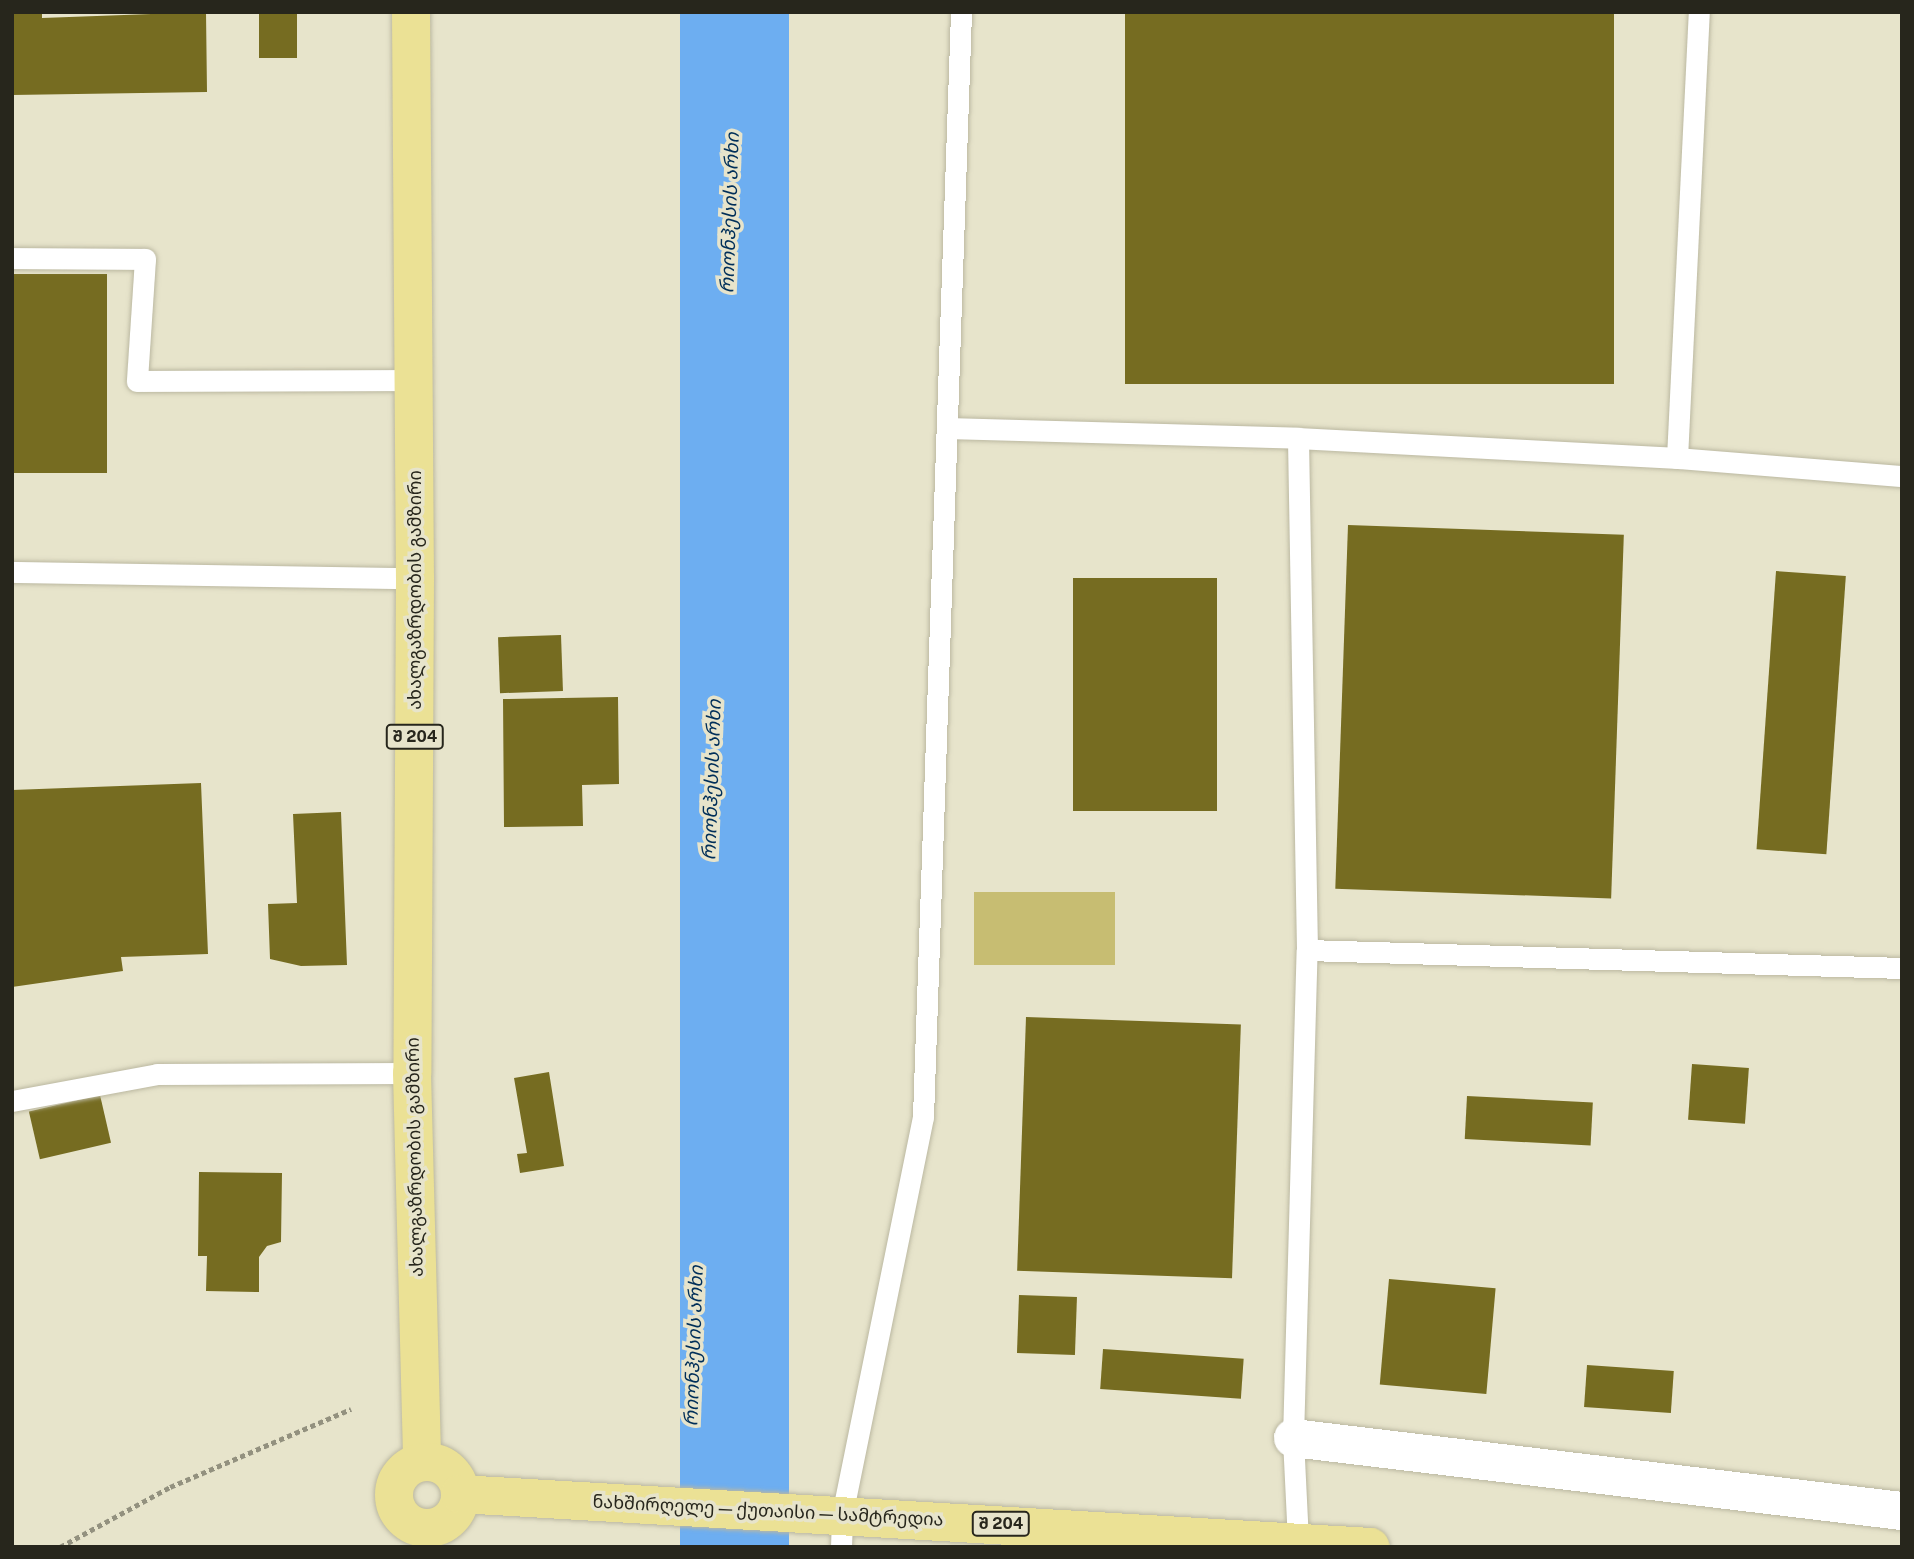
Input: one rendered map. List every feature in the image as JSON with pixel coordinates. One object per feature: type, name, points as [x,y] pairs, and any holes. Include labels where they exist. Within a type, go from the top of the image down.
[{"type":"main road","name":"ახალგაზრდობის გამზირი","points":[[411,12],[415,578],[412,1073],[422,1462]]},
{"type":"main road","points":[[422,1462],[450,1472],[460,1494],[451,1518],[422,1538],[396,1510],[393,1490],[404,1471],[422,1462]]},
{"type":"main road","name":"ნახშირღელე — ქუთაისი — სამტრედია","points":[[460,1494],[792,1511],[842,1531],[1298,1541],[1370,1547]]},
{"type":"street","points":[[1293,1438],[1902,1511]]},
{"type":"lane","points":[[842,1531],[923,1117],[961,12]]},
{"type":"lane","points":[[1677,458],[1699,12]]},
{"type":"lane","points":[[12,258],[145,259],[137,381],[414,380]]},
{"type":"lane","points":[[948,428],[1298,438],[1677,458],[1902,476]]},
{"type":"lane","points":[[1298,438],[1307,950],[1293,1438],[1298,1541]]},
{"type":"lane","points":[[12,572],[415,578]]},
{"type":"lane","points":[[1307,950],[1902,968]]},
{"type":"lane","points":[[12,1101],[157,1074],[412,1073]]},
{"type":"path","points":[[60,1547],[170,1487],[351,1409]]},
{"type":"shaded area","points":[[974,892],[1115,892],[1115,965],[974,965]]},
{"type":"water","name":"რიონჰესის არხი","points":[[680,12],[789,12],[789,1547],[680,1547]]},
{"type":"building","points":[[12,12],[42,12],[42,18],[206,12],[207,92],[12,95]]},
{"type":"building","points":[[1125,12],[1614,12],[1614,384],[1125,384]]},
{"type":"building","points":[[259,13],[297,13],[297,58],[259,58]]},
{"type":"building","points":[[12,274],[107,274],[107,473],[12,473]]},
{"type":"building","points":[[1348,525],[1624,535],[1611,898],[1335,889]]},
{"type":"building","points":[[1776,571],[1846,576],[1826,854],[1757,849]]},
{"type":"building","points":[[1073,578],[1217,578],[1217,811],[1073,811]]},
{"type":"building","points":[[561,635],[563,691],[500,693],[498,637]]},
{"type":"building","points":[[618,697],[619,784],[582,785],[583,826],[504,827],[503,699]]},
{"type":"building","points":[[201,783],[208,954],[121,957],[123,971],[12,987],[12,790]]},
{"type":"building","points":[[341,812],[347,965],[301,966],[270,959],[268,904],[297,903],[293,814]]},
{"type":"building","points":[[1026,1017],[1241,1025],[1232,1278],[1017,1271]]},
{"type":"building","points":[[1692,1064],[1749,1068],[1745,1124],[1688,1120]]},
{"type":"building","points":[[549,1072],[564,1166],[520,1173],[517,1154],[527,1153],[514,1078]]},
{"type":"building","points":[[100,1095],[111,1143],[40,1159],[29,1111]]},
{"type":"building","points":[[1467,1096],[1593,1103],[1591,1146],[1465,1139]]},
{"type":"building","points":[[199,1172],[282,1173],[281,1242],[267,1246],[259,1257],[259,1292],[206,1291],[207,1256],[198,1256]]},
{"type":"building","points":[[1389,1279],[1496,1288],[1486,1394],[1380,1385]]},
{"type":"building","points":[[1019,1295],[1077,1297],[1075,1355],[1017,1353]]},
{"type":"building","points":[[1103,1349],[1244,1359],[1241,1399],[1100,1389]]},
{"type":"building","points":[[1587,1365],[1674,1371],[1671,1413],[1584,1407]]}]
